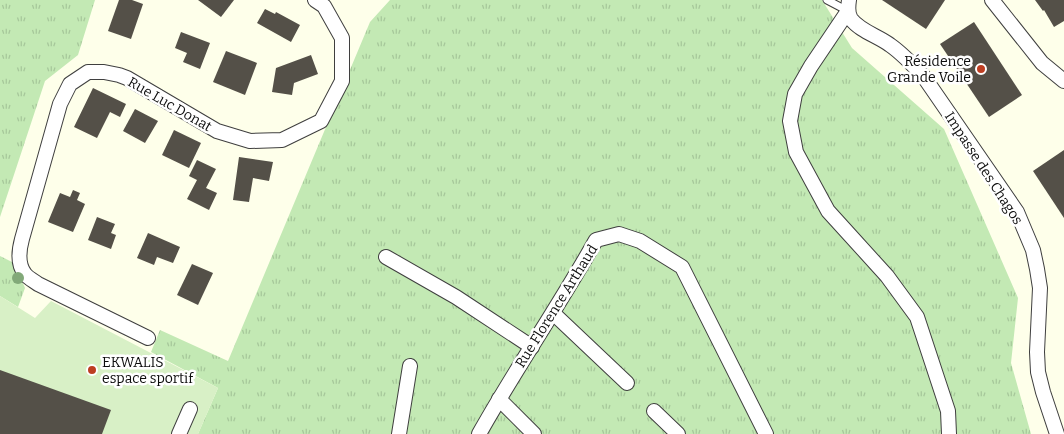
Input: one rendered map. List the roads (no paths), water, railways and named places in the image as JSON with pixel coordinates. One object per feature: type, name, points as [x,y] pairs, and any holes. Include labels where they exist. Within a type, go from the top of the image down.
[{"type":"street","name":"Rue Luc Donat","points":[[148,338],[38,284],[25,273],[20,263],[19,251],[22,239],[60,104],[70,84],[88,72],[104,72],[127,78],[217,131],[250,140],[282,140],[321,121],[342,81],[342,38],[324,6],[315,0]]},
{"type":"street","points":[[992,0],[1042,63],[1064,81]]},
{"type":"street","points":[[849,5],[810,66],[795,94],[790,121],[796,152],[828,211],[888,276],[917,317],[948,411],[949,434]]},
{"type":"street","name":"Impasse des Chagos","points":[[849,5],[850,17],[856,24],[890,44],[924,78],[1016,212],[1033,250],[1037,269],[1040,288],[1038,372],[1057,434]]},
{"type":"street","name":"Rue Florence Arthaud","points":[[479,434],[596,240],[619,234],[640,241],[682,267],[763,433]]},
{"type":"street","points":[[386,257],[456,298],[532,347]]},
{"type":"street","points":[[553,312],[627,383]]},
{"type":"street","points":[[399,434],[410,366]]},
{"type":"street","points":[[499,399],[534,434]]},
{"type":"street","points":[[179,434],[190,409]]},
{"type":"street","points":[[654,411],[678,434]]},
{"type":"lane","points":[[827,0],[849,5]]},
{"type":"place","name":"Résidence Grande Voile","points":[[981,69]]},
{"type":"place","name":"EKWALIS espace sportif","points":[[92,370]]}]
